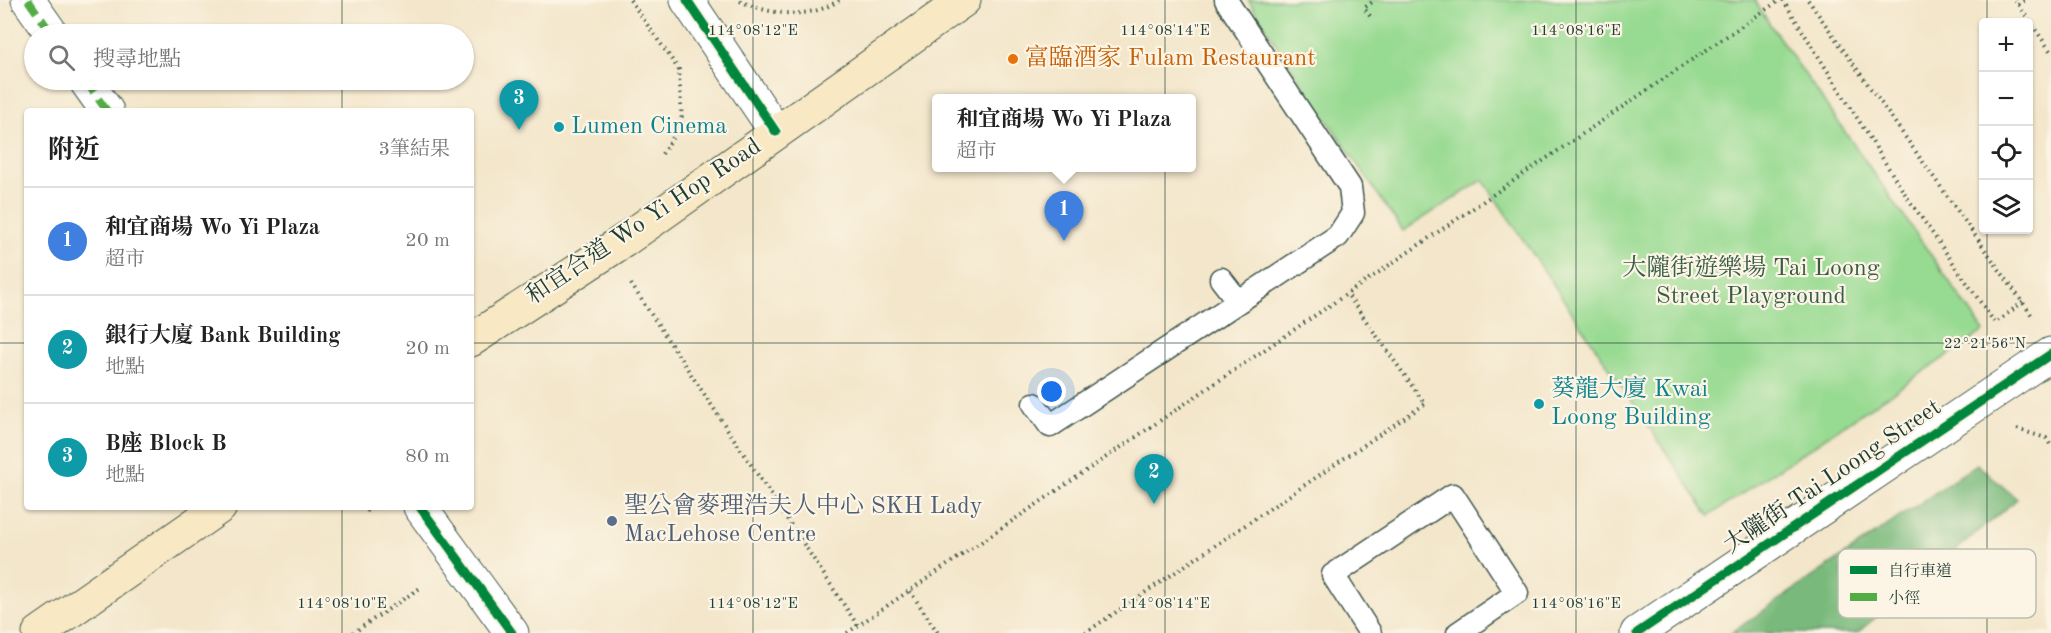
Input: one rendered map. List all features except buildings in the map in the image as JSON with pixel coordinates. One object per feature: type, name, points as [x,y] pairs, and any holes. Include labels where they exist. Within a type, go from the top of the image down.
[{"type":"main road","name":"和宜合道 Wo Yi Hop Road","points":[[474,338],[610,249],[964,0]]},
{"type":"main road","points":[[39,633],[216,510]]},
{"type":"street","points":[[28,0],[45,24]]},
{"type":"street","points":[[687,0],[776,132]]},
{"type":"street","points":[[91,90],[105,108]]},
{"type":"street","name":"大隴街 Tai Loong Street","points":[[1637,633],[2046,351]]},
{"type":"street","points":[[422,510],[512,633]]},
{"type":"lane","points":[[1034,404],[1050,426],[1338,236],[1353,213],[1350,187],[1226,0]]},
{"type":"lane","points":[[1221,279],[1239,301]]},
{"type":"lane","points":[[1370,633],[1333,575],[1453,495],[1517,593],[1458,633]]},
{"type":"path","points":[[630,0],[679,70],[682,124],[662,154]]},
{"type":"path","points":[[738,0],[758,9],[804,13],[839,0]]},
{"type":"path","points":[[1370,16],[1364,8],[1375,0]]},
{"type":"path","points":[[847,633],[1781,0],[1903,191],[1995,323],[2023,302]]},
{"type":"path","points":[[1808,0],[2023,302],[2046,351]]},
{"type":"path","points":[[2015,0],[2051,52]]},
{"type":"path","points":[[2018,5],[2025,0]]},
{"type":"path","points":[[610,249],[631,285],[858,626]]},
{"type":"path","points":[[1085,633],[1425,404],[1347,294]]},
{"type":"path","points":[[2016,429],[2046,438],[2051,446]]},
{"type":"path","points":[[353,633],[420,588]]},
{"type":"path","points":[[910,591],[938,633]]},
{"type":"green space","name":"大隴街遊樂場 Tai Loong Street Playground","points":[[1248,0],[1755,0],[1984,331],[1709,516],[1483,180],[1403,231],[1294,72]]},
{"type":"green space","points":[[1977,464],[2017,499],[1957,549],[1853,549]]},
{"type":"green space","points":[[1838,559],[1838,618],[1875,618],[1857,633],[1731,633]]},
{"type":"marked path","points":[[28,0],[45,24]]},
{"type":"marked path","points":[[92,90],[105,108]]},
{"type":"cycle path","points":[[687,0],[776,132]]},
{"type":"cycle path","points":[[1637,633],[2051,354]]},
{"type":"cycle path","points":[[422,510],[512,633]]},
{"type":"place","name":"富臨酒家 Fulam Restaurant","points":[[1013,59]]},
{"type":"place","name":"Lumen Cinema","points":[[559,127]]},
{"type":"place","name":"B座 Block B","points":[[519,130]]},
{"type":"place","name":"和宜商場 Wo Yi Plaza","points":[[1064,241]]},
{"type":"place","name":"葵龍大廈 Kwai Loong Building","points":[[1539,404]]},
{"type":"place","name":"銀行大廈 Bank Building","points":[[1154,504]]},
{"type":"place","name":"聖公會麥理浩夫人中心 SKH Lady MacLehose Centre","points":[[612,521]]}]
